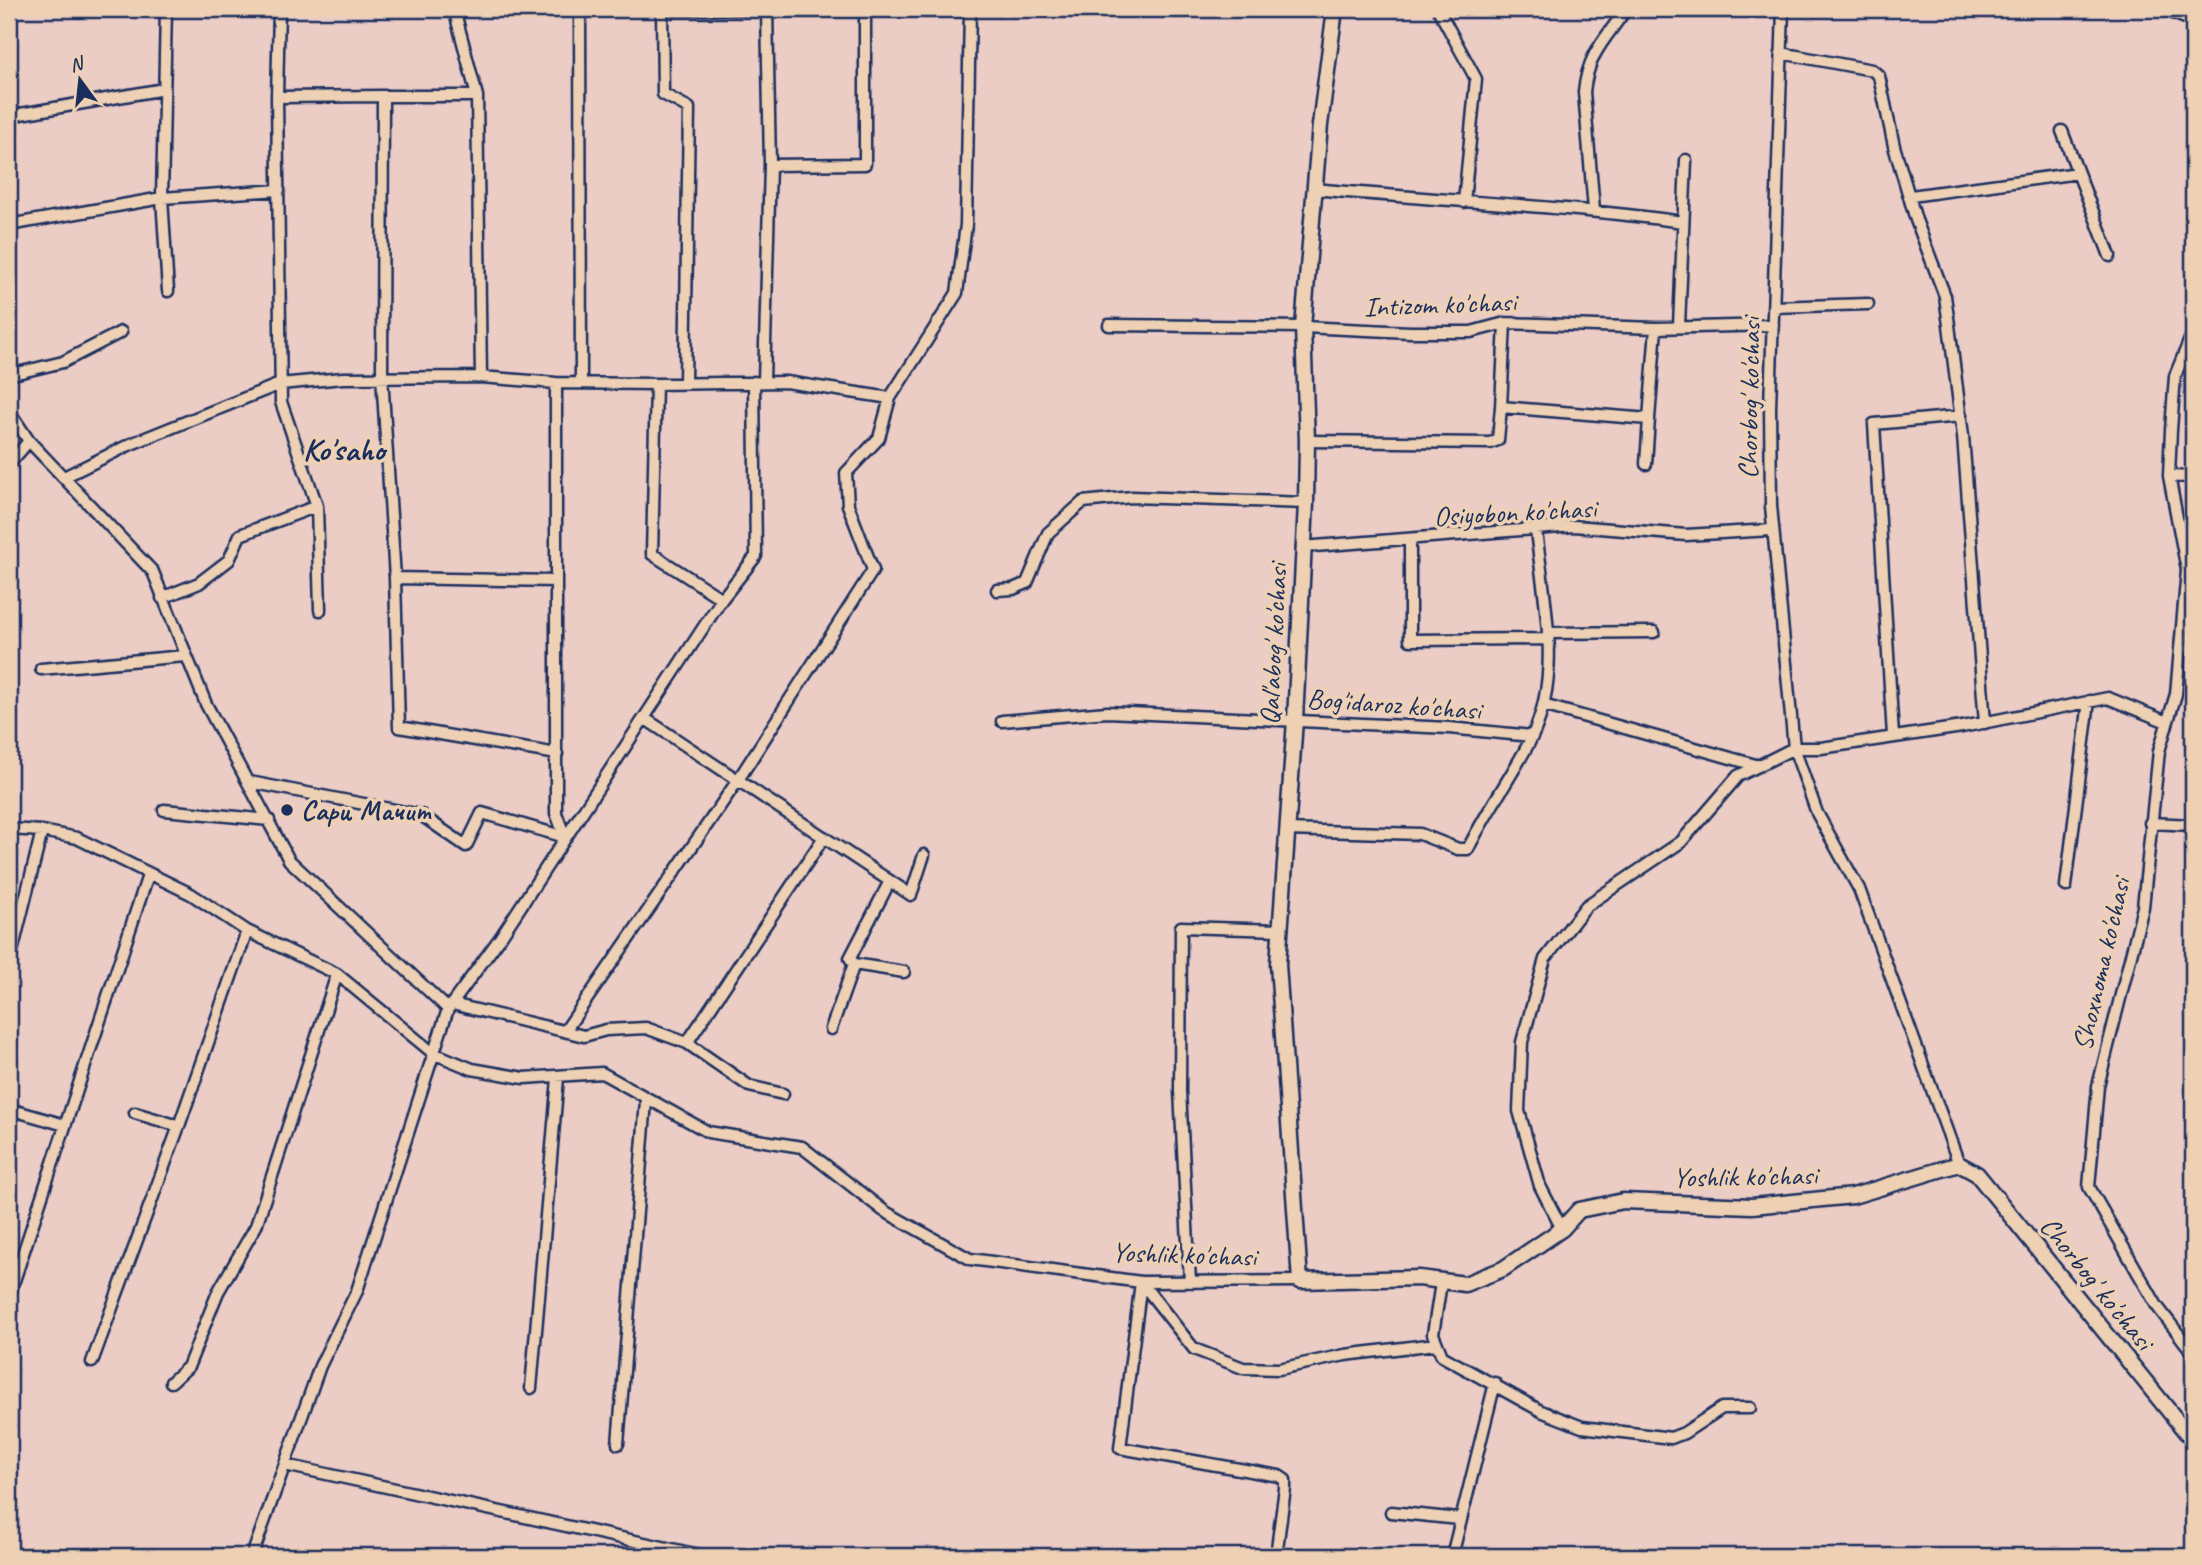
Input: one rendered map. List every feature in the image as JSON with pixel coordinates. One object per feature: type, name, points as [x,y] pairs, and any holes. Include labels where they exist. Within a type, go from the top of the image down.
[{"type":"street","points":[[166,9],[162,198],[168,291]]},
{"type":"street","points":[[279,9],[277,97],[281,402],[317,506],[320,610]]},
{"type":"street","points":[[454,9],[477,96],[481,377]]},
{"type":"street","points":[[580,9],[581,383]]},
{"type":"street","points":[[565,1031],[738,780],[873,570],[848,505],[846,473],[879,438],[890,397],[957,293],[966,225],[970,9],[661,10],[663,94],[689,108],[685,383]]},
{"type":"street","name":"Qal'abog' ko'chasi","points":[[1300,1281],[1278,964],[1295,720],[1306,503],[1303,327],[1335,9]]},
{"type":"street","points":[[1438,9],[1476,79],[1464,202]]},
{"type":"street","points":[[1594,210],[1584,92],[1586,73],[1591,56],[1626,9]]},
{"type":"street","name":"Сhorbog' ko'chasi","points":[[1783,9],[1770,407],[1772,530],[1794,748],[1818,813],[1859,890],[1959,1164]]},
{"type":"street","points":[[2168,9],[2193,19]]},
{"type":"street","points":[[252,1556],[320,1366],[357,1292],[450,1007],[500,938],[722,599],[756,556],[759,382],[770,165],[767,10]]},
{"type":"street","points":[[770,165],[865,164],[864,10]]},
{"type":"street","points":[[1781,53],[1872,70],[1880,76],[1894,146],[1916,220],[1945,296],[1961,416],[1985,723]]},
{"type":"street","points":[[9,116],[163,89]]},
{"type":"street","points":[[383,96],[382,376],[395,578],[399,727],[557,754]]},
{"type":"street","points":[[277,97],[477,96]]},
{"type":"street","points":[[2062,131],[2110,256]]},
{"type":"street","points":[[1679,326],[1686,160]]},
{"type":"street","points":[[1911,196],[2078,173]]},
{"type":"street","points":[[1315,189],[1594,210],[1683,222]]},
{"type":"street","points":[[9,225],[162,198],[279,190]]},
{"type":"street","points":[[1773,307],[1868,304]]},
{"type":"street","points":[[1307,441],[1490,443],[1498,440],[1505,323]]},
{"type":"street","name":"Intizom ko'chasi","points":[[1109,325],[1459,332],[1505,323],[1656,328],[1773,325]]},
{"type":"street","points":[[1646,464],[1656,328]]},
{"type":"street","points":[[9,375],[63,362],[121,332]]},
{"type":"street","name":"Shoxnoma ko'chasi","points":[[2193,332],[2188,357],[2175,376],[2169,476],[2187,570],[2176,694],[2159,751],[2143,907],[2111,1024],[2098,1086],[2090,1187],[2157,1306],[2193,1353]]},
{"type":"street","points":[[64,477],[131,444],[280,384],[382,376],[481,377],[556,383],[759,382],[890,397]]},
{"type":"street","points":[[556,383],[556,813],[565,837]]},
{"type":"street","points":[[656,384],[652,554],[722,599]]},
{"type":"street","points":[[1501,407],[1649,419]]},
{"type":"street","points":[[9,411],[29,442],[153,572],[206,704],[250,782],[289,860],[450,1007],[584,1036],[606,1030],[646,1028],[687,1043],[749,1086],[783,1094]]},
{"type":"street","points":[[1893,736],[1874,424],[1961,416]]},
{"type":"street","points":[[9,464],[29,442]]},
{"type":"street","points":[[2169,476],[2193,477]]},
{"type":"street","points":[[997,590],[1013,590],[1027,583],[1048,533],[1083,502],[1132,497],[1306,503]]},
{"type":"street","points":[[162,598],[199,583],[229,561],[240,535],[317,506]]},
{"type":"street","name":"Osiyobon ko'chasi","points":[[1302,547],[1574,526],[1686,535],[1772,530]]},
{"type":"street","points":[[1286,830],[1420,834],[1458,849],[1468,849],[1486,812],[1532,736],[1543,705],[1551,655],[1536,530]]},
{"type":"street","points":[[1410,540],[1410,639],[1654,632]]},
{"type":"street","points":[[395,578],[556,581]]},
{"type":"street","points":[[41,669],[185,656]]},
{"type":"street","points":[[1562,1228],[1540,1186],[1519,1111],[1522,1042],[1545,959],[1586,906],[1681,842],[1738,776],[1794,748],[1821,748],[1985,723],[2108,698],[2167,722]]},
{"type":"street","points":[[2066,886],[2089,701]]},
{"type":"street","points":[[1543,705],[1759,766]]},
{"type":"street","name":"Bog'idaroz ko'chasi","points":[[1002,721],[1107,712],[1295,720],[1532,736]]},
{"type":"street","points":[[643,718],[911,895],[924,855]]},
{"type":"street","points":[[250,782],[421,815],[466,846],[482,813],[565,837]]},
{"type":"street","points":[[164,810],[269,820]]},
{"type":"street","points":[[2150,823],[2193,825]]},
{"type":"street","name":"Yoshlik ko'chasi","points":[[9,829],[42,831],[77,838],[191,894],[247,930],[337,974],[433,1053],[472,1069],[524,1078],[602,1073],[646,1101],[708,1132],[802,1147],[884,1211],[970,1259],[1141,1282],[1419,1278],[1441,1283],[1465,1284],[1503,1269],[1562,1228],[1579,1210],[1623,1201],[1752,1206],[1853,1196],[1959,1164]]},
{"type":"street","points":[[9,964],[42,831]]},
{"type":"street","points":[[687,1043],[824,837]]},
{"type":"street","points":[[9,1296],[148,875]]},
{"type":"street","points":[[890,881],[850,958],[854,964],[904,972]]},
{"type":"street","points":[[1190,1282],[1180,1091],[1181,927],[1280,930]]},
{"type":"street","points":[[92,1362],[179,1126],[247,930]]},
{"type":"street","points":[[831,1029],[854,964]]},
{"type":"street","points":[[171,1382],[188,1367],[218,1293],[256,1226],[337,974]]},
{"type":"street","points":[[531,1388],[558,1077]]},
{"type":"street","points":[[618,1444],[646,1101]]},
{"type":"street","points":[[9,1109],[65,1125]]},
{"type":"street","points":[[135,1113],[179,1126]]},
{"type":"street","name":"Chorbog' ko'chasi","points":[[1959,1164],[1977,1174],[2186,1433],[2193,1437]]},
{"type":"street","points":[[1141,1282],[1194,1349],[1243,1368],[1279,1369],[1345,1355],[1436,1344]]},
{"type":"street","points":[[1141,1282],[1120,1448],[1279,1476],[1285,1480],[1276,1556]]},
{"type":"street","points":[[1441,1283],[1433,1334],[1442,1356],[1495,1383],[1541,1411],[1582,1427],[1671,1438],[1684,1433],[1722,1408],[1750,1408]]},
{"type":"street","points":[[1452,1556],[1459,1519],[1495,1383]]},
{"type":"street","points":[[285,1465],[390,1490],[499,1509],[594,1535],[705,1556]]},
{"type":"street","points":[[1391,1512],[1459,1519]]},
{"type":"place","name":"Сари Мачит","points":[[287,810]]},
{"type":"district","name":"Ko'saho","points":[[344,449]]}]
